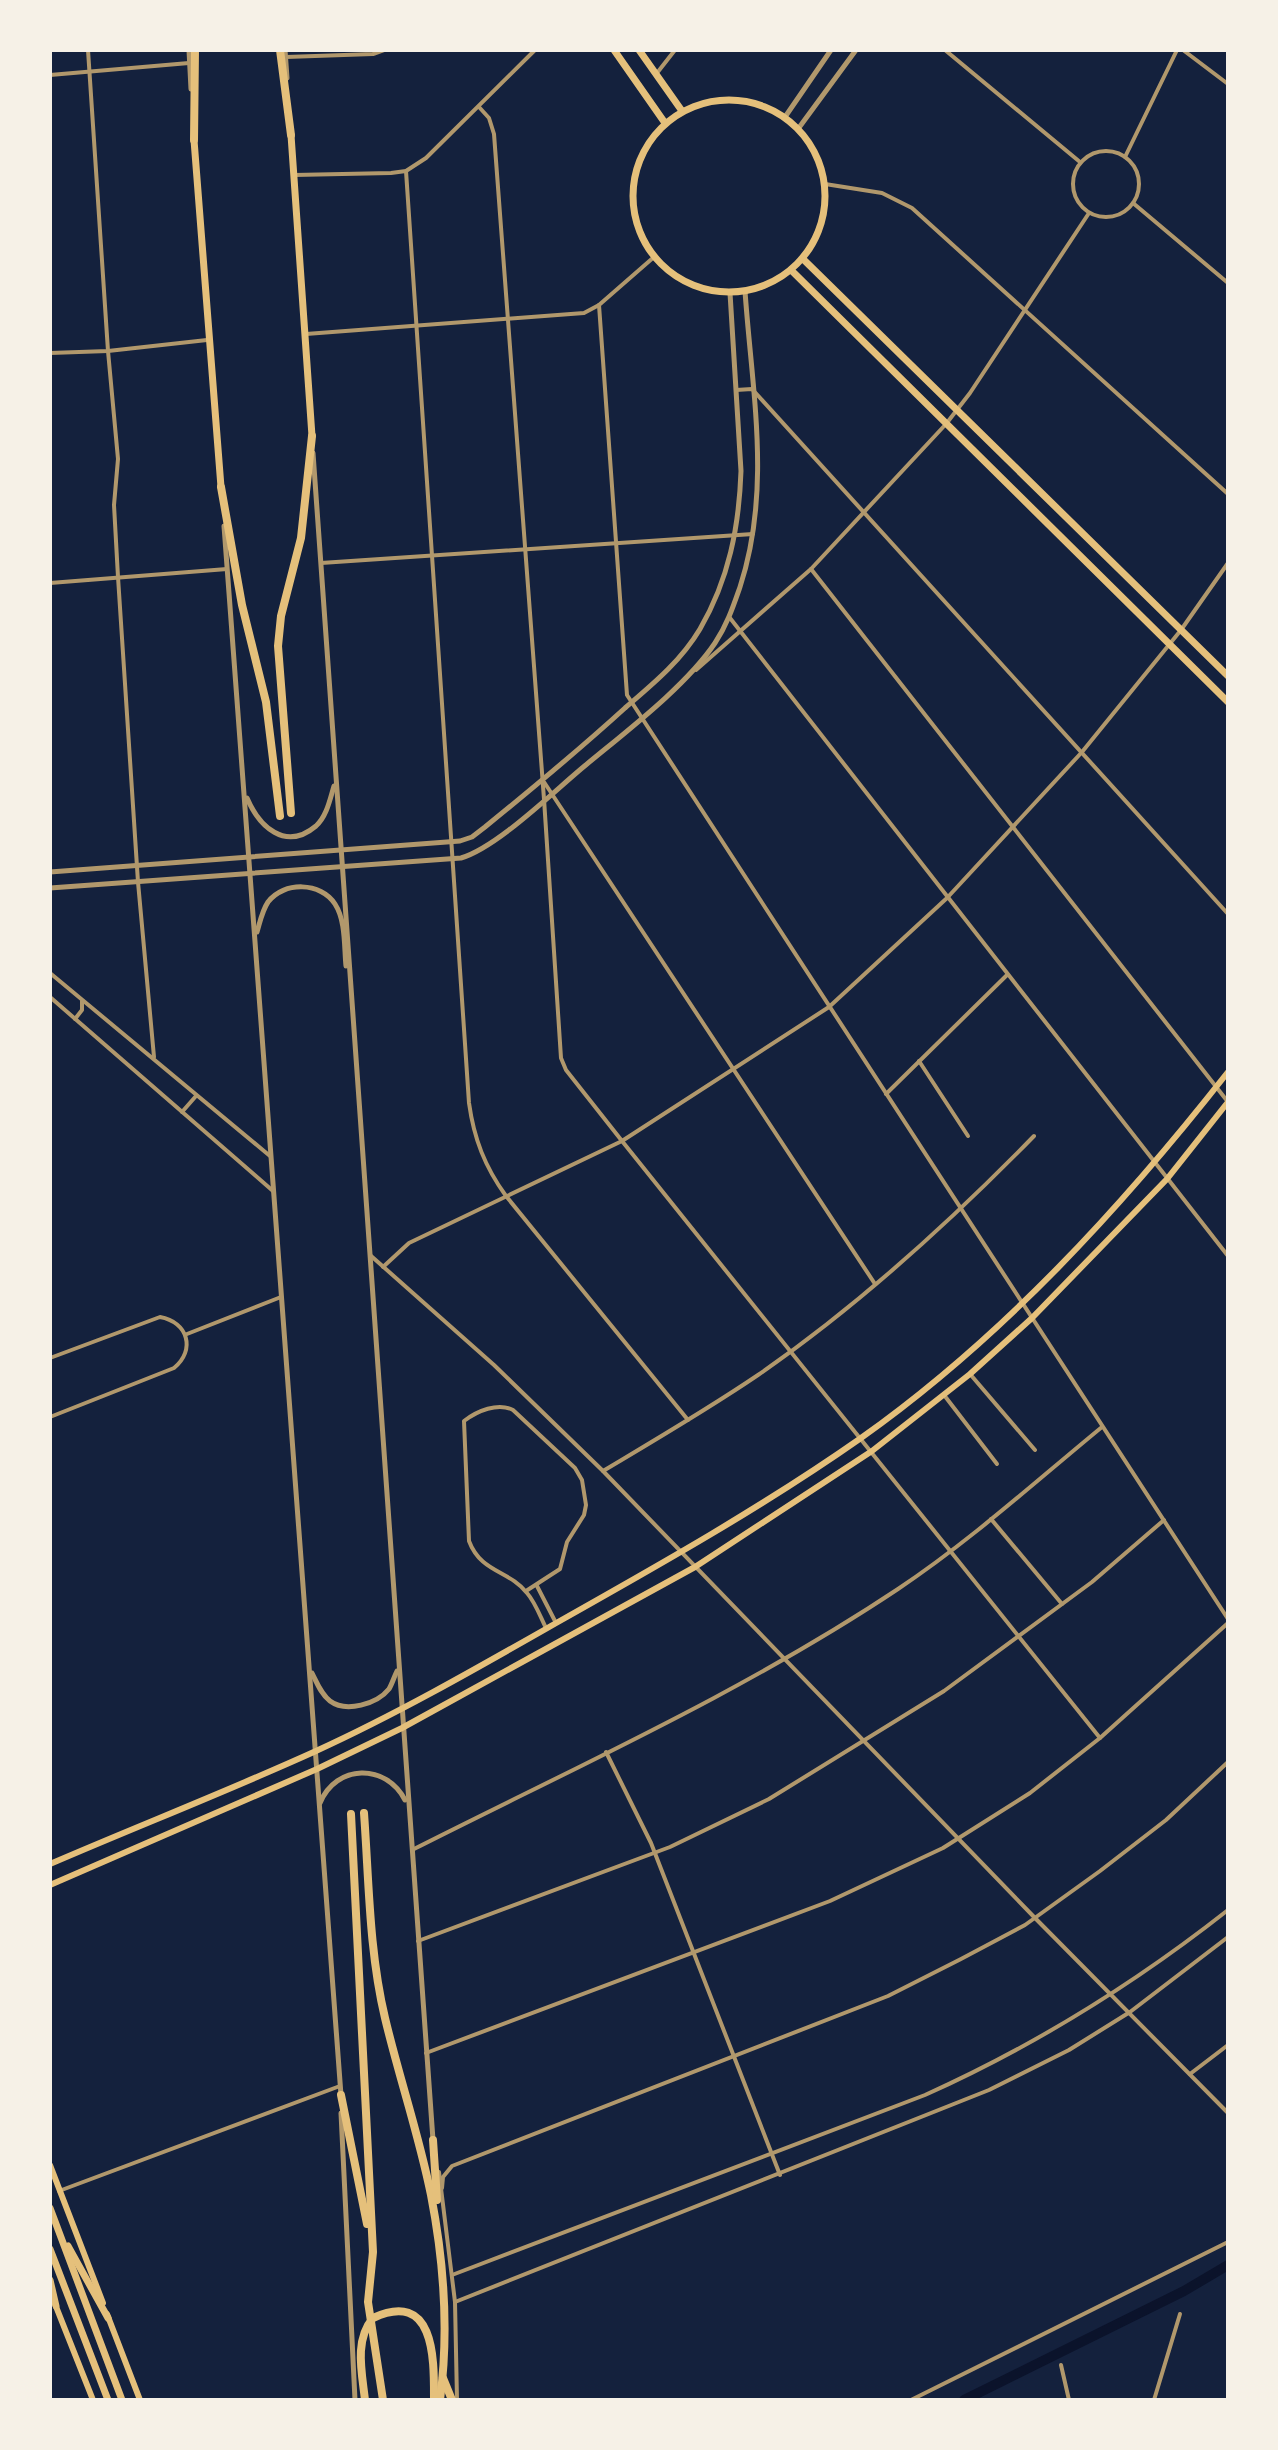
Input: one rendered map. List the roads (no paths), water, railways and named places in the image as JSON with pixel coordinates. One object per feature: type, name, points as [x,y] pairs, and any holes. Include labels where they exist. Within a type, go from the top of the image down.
[{"type":"highway","points":[[194,140],[195,50]]},
{"type":"highway","points":[[284,52],[291,135]]},
{"type":"highway","points":[[291,813],[278,646],[281,616],[301,538],[312,436]]},
{"type":"highway","points":[[221,487],[242,605],[266,702],[280,816]]},
{"type":"highway","points":[[364,1813],[375,1967],[430,2193],[439,2245]]},
{"type":"highway","points":[[351,1814],[373,2252],[368,2302],[383,2400]]},
{"type":"highway","points":[[340,2090],[373,2252]]},
{"type":"highway","points":[[433,2140],[446,2351],[436,2400]]},
{"type":"highway","points":[[363,2400],[361,2352],[367,2325],[373,2318],[384,2314],[403,2313],[416,2317],[426,2328],[431,2341],[436,2400]]},
{"type":"highway","points":[[443,2377],[454,2400]]},
{"type":"main road","points":[[614,50],[665,123]]},
{"type":"main road","points":[[639,50],[682,111]]},
{"type":"main road","points":[[734,99],[769,108],[798,129],[816,154],[825,184],[822,224],[803,259],[791,270],[761,287],[730,293],[715,292],[688,283],[654,257],[636,221],[632,194],[638,162],[645,147],[665,123],[682,111],[698,104],[734,99]]},
{"type":"main road","points":[[291,135],[312,436]]},
{"type":"main road","points":[[194,140],[207,340],[221,487]]},
{"type":"main road","points":[[803,259],[1228,676]]},
{"type":"main road","points":[[791,270],[1228,702]]},
{"type":"main road","points":[[50,1864],[315,1751],[401,1709],[682,1553],[861,1437],[943,1372],[1022,1303],[1155,1164],[1228,1072]]},
{"type":"main road","points":[[50,1885],[317,1769],[402,1728],[695,1567],[872,1451],[970,1374],[1032,1318],[1167,1179],[1228,1102]]},
{"type":"main road","points":[[50,2165],[140,2400]]},
{"type":"main road","points":[[50,2208],[122,2400]]},
{"type":"main road","points":[[57,2226],[108,2318]]},
{"type":"main road","points":[[50,2249],[108,2400]]},
{"type":"main road","points":[[50,2280],[56,2306]]},
{"type":"main road","points":[[50,2289],[93,2400]]},
{"type":"street","points":[[88,50],[118,459],[114,505],[118,577],[138,882],[154,1057]]},
{"type":"street","points":[[189,50],[194,140]]},
{"type":"street","points":[[284,52],[373,54],[384,50]]},
{"type":"street","points":[[293,175],[406,171],[426,158],[535,50]]},
{"type":"street","points":[[656,74],[675,50]]},
{"type":"street","points":[[785,117],[831,50]]},
{"type":"street","points":[[798,129],[856,50]]},
{"type":"street","points":[[945,50],[1080,162]]},
{"type":"street","points":[[1125,157],[1177,50]]},
{"type":"street","points":[[1183,50],[1228,84]]},
{"type":"street","points":[[50,75],[189,63]]},
{"type":"street","points":[[479,107],[489,118],[494,134],[543,780],[558,1047],[566,1070],[1100,1738]]},
{"type":"street","points":[[1112,151],[1125,157],[1138,175],[1139,190],[1133,203],[1123,213],[1110,218],[1089,213],[1078,203],[1073,190],[1074,175],[1080,162],[1098,152],[1112,151]]},
{"type":"street","points":[[406,171],[469,1103],[481,1153],[506,1196],[688,1420]]},
{"type":"street","points":[[825,184],[882,193],[912,208],[1228,494]]},
{"type":"street","points":[[1133,203],[1228,283]]},
{"type":"street","points":[[50,888],[454,860],[485,848],[741,632],[811,569],[865,513],[958,409],[1089,213]]},
{"type":"street","points":[[304,334],[576,315],[599,305],[654,257]]},
{"type":"street","points":[[678,684],[715,644],[730,618],[753,534],[759,469],[745,291]]},
{"type":"street","points":[[50,872],[453,842],[472,837],[543,780],[682,655],[700,628],[722,581],[736,535],[741,471],[730,293]]},
{"type":"street","points":[[426,2053],[830,1901],[896,1872],[959,1839],[1030,1793],[1100,1738],[1228,1621],[627,695],[599,305]]},
{"type":"street","points":[[50,353],[108,351],[207,340]]},
{"type":"street","points":[[736,390],[752,389]]},
{"type":"street","points":[[752,389],[1228,914]]},
{"type":"street","points":[[312,436],[426,2053],[433,2140],[442,2188],[455,2302],[454,2400]]},
{"type":"street","points":[[221,487],[340,2090],[355,2400]]},
{"type":"street","points":[[320,563],[753,534]]},
{"type":"street","points":[[383,1267],[409,1243],[622,1141],[829,1007],[947,898],[1082,752],[1181,630],[1228,563]]},
{"type":"street","points":[[50,583],[228,569]]},
{"type":"street","points":[[811,569],[1228,1102]]},
{"type":"street","points":[[730,618],[1228,1256]]},
{"type":"street","points":[[245,794],[264,827],[288,836],[316,826],[326,813],[336,780]]},
{"type":"street","points":[[543,780],[875,1284]]},
{"type":"street","points":[[255,939],[269,901],[281,891],[310,887],[323,891],[340,914],[350,982]]},
{"type":"street","points":[[50,973],[270,1156]]},
{"type":"street","points":[[886,1094],[1008,975]]},
{"type":"street","points":[[50,997],[273,1191]]},
{"type":"street","points":[[75,1019],[82,1010],[82,1001]]},
{"type":"street","points":[[919,1061],[968,1136]]},
{"type":"street","points":[[182,1112],[196,1096]]},
{"type":"street","points":[[603,1471],[688,1420],[791,1351],[962,1209],[1034,1136]]},
{"type":"street","points":[[368,1254],[494,1365],[603,1471],[1228,2113]]},
{"type":"street","points":[[186,1335],[281,1297]]},
{"type":"street","points":[[50,1358],[160,1317],[177,1323],[186,1335],[186,1355],[174,1368],[50,1417]]},
{"type":"street","points":[[970,1374],[1035,1450]]},
{"type":"street","points":[[944,1395],[997,1464]]},
{"type":"street","points":[[526,1591],[560,1569],[567,1542],[584,1515],[584,1485],[579,1473],[513,1410],[497,1406],[464,1421],[469,1541],[473,1554],[483,1564],[526,1591],[546,1629]]},
{"type":"street","points":[[411,1851],[786,1660],[952,1551],[1102,1427]]},
{"type":"street","points":[[991,1519],[1062,1604]]},
{"type":"street","points":[[418,1941],[655,1853],[769,1799],[944,1691],[1020,1637],[1164,1520]]},
{"type":"street","points":[[537,1585],[556,1623]]},
{"type":"street","points":[[309,1669],[331,1702],[343,1706],[376,1700],[391,1686],[398,1667]]},
{"type":"street","points":[[606,1752],[655,1853],[780,2175]]},
{"type":"street","points":[[442,2188],[443,2177],[452,2166],[888,1996],[961,1959],[1035,1918],[1166,1820],[1228,1762]]},
{"type":"street","points":[[319,1806],[332,1784],[347,1776],[363,1773],[388,1779],[400,1790],[408,1804]]},
{"type":"street","points":[[452,2275],[925,2095],[979,2071],[1112,1994],[1228,1910]]},
{"type":"street","points":[[455,2302],[989,2090],[1069,2050],[1130,2012],[1228,1937]]},
{"type":"street","points":[[1190,2074],[1228,2045]]},
{"type":"street","points":[[59,2191],[340,2090]]},
{"type":"street","points":[[911,2400],[1228,2242]]},
{"type":"street","points":[[1154,2400],[1180,2314]]},
{"type":"street","points":[[1061,2365],[1069,2400]]},
{"type":"waterway","points":[[964,2400],[1184,2291],[1228,2265]]}]
